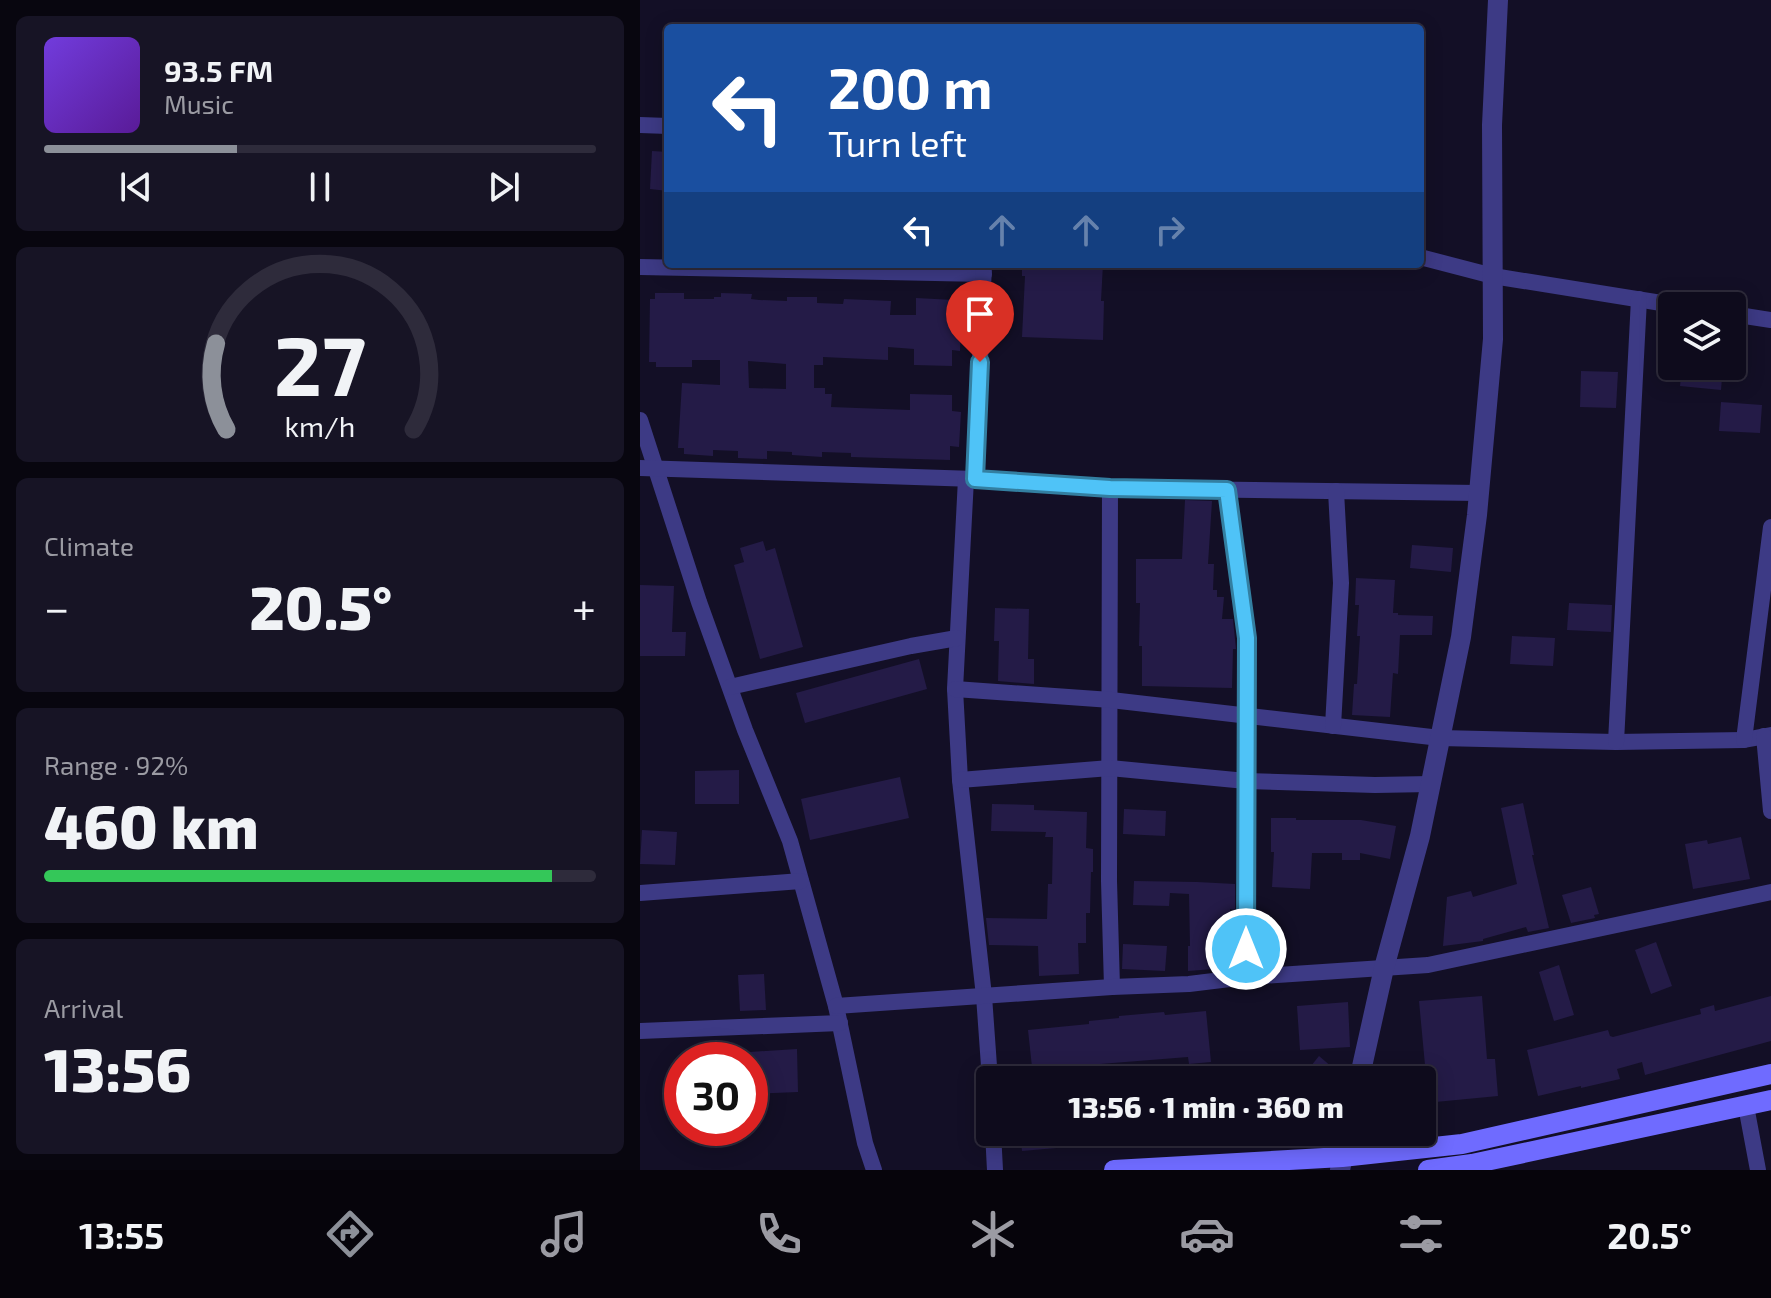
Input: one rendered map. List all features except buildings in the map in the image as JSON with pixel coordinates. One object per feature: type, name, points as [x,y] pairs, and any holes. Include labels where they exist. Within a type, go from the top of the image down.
[{"type":"main road","points":[[1114,1170],[1295,1159],[1341,1164],[1462,1144],[1771,1074]]},
{"type":"main road","points":[[1428,1170],[1473,1167],[1771,1100]]},
{"type":"street","points":[[1362,1066],[1384,968],[1420,836],[1461,637],[1479,493],[1493,339],[1492,125],[1498,0]]},
{"type":"street","points":[[640,125],[664,126]]},
{"type":"street","points":[[1424,258],[1493,276],[1658,302]]},
{"type":"street","points":[[640,267],[664,267]]},
{"type":"street","points":[[812,268],[984,269],[955,689],[960,780],[989,1066]]},
{"type":"street","points":[[1616,742],[1639,299]]},
{"type":"street","points":[[1746,316],[1771,320]]},
{"type":"street","points":[[640,420],[648,468],[790,841],[836,1006],[865,1143],[874,1170]]},
{"type":"street","points":[[648,468],[971,479],[1110,488],[1479,493]]},
{"type":"street","points":[[1110,488],[1109,881],[1112,987]]},
{"type":"street","points":[[1227,490],[1247,638],[1246,977]]},
{"type":"street","points":[[1333,726],[1341,583],[1336,491]]},
{"type":"street","points":[[1744,740],[1766,606],[1771,527]]},
{"type":"street","points":[[730,687],[957,638]]},
{"type":"street","points":[[955,689],[1111,700],[1440,738],[1616,742],[1744,740],[1767,736],[1771,811]]},
{"type":"street","points":[[960,780],[1110,768],[1246,781],[1431,784]]},
{"type":"street","points":[[640,893],[801,881]]},
{"type":"street","points":[[836,1006],[1189,984],[1246,977],[1428,965],[1771,892]]},
{"type":"street","points":[[640,1031],[840,1023]]},
{"type":"street","points":[[1746,1106],[1758,1170]]},
{"type":"street","points":[[994,1146],[995,1170]]},
{"type":"route","points":[[980,362],[975,479],[1110,488],[1227,490],[1247,638],[1246,949]]}]
